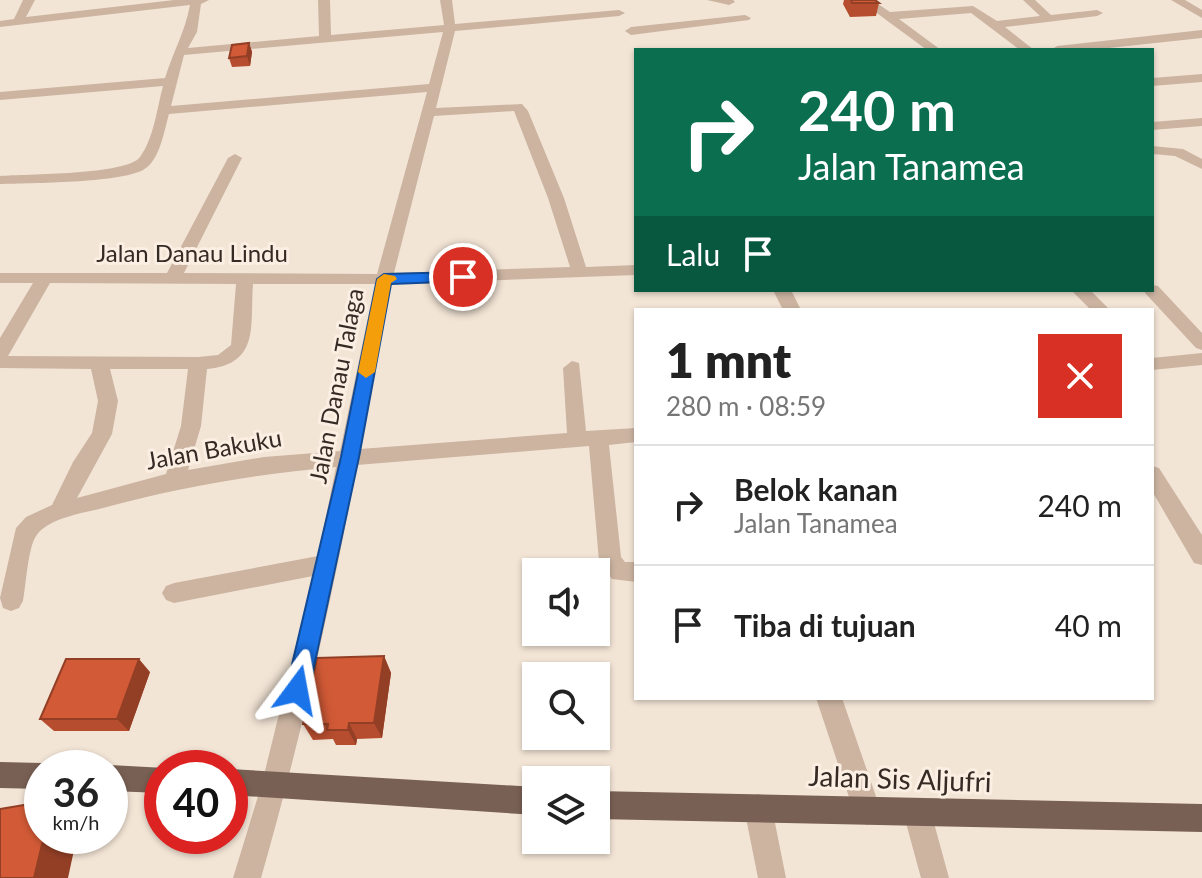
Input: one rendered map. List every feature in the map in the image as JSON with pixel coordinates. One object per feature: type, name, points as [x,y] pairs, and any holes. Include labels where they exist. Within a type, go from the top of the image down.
[{"type":"main road","points":[[0,775],[24,776]]},
{"type":"main road","points":[[248,782],[522,800]]},
{"type":"main road","name":"Jalan Sis Aljufri","points":[[610,806],[1202,818]]},
{"type":"street","points":[[18,22],[29,0]]},
{"type":"street","points":[[0,24],[203,0]]},
{"type":"street","points":[[324,0],[325,39]]},
{"type":"street","name":"Jalan Danau Talaga","points":[[247,878],[275,783],[327,565],[384,279],[450,28],[446,0]]},
{"type":"street","points":[[612,0],[634,36],[745,18]]},
{"type":"street","points":[[713,0],[729,2]]},
{"type":"street","points":[[865,0],[932,48]]},
{"type":"street","points":[[1029,0],[1048,18]]},
{"type":"street","points":[[1177,0],[1202,15]]},
{"type":"street","points":[[0,180],[97,175],[138,167],[149,153],[179,52],[191,32],[196,1]]},
{"type":"street","points":[[889,16],[968,8],[977,10],[1025,48]]},
{"type":"street","points":[[179,52],[619,13]]},
{"type":"street","points":[[995,25],[1097,13]]},
{"type":"street","points":[[1075,48],[1202,34]]},
{"type":"street","points":[[1154,82],[1202,78]]},
{"type":"street","points":[[0,96],[169,82]]},
{"type":"street","points":[[162,111],[358,90],[436,87]]},
{"type":"street","points":[[428,112],[517,107],[521,111],[556,198],[580,274]]},
{"type":"street","points":[[1154,126],[1202,122]]},
{"type":"street","points":[[1154,150],[1178,152],[1202,165]]},
{"type":"street","points":[[174,276],[235,158]]},
{"type":"street","name":"Jalan Danau Lindu","points":[[0,278],[174,276],[384,279],[634,270]]},
{"type":"street","points":[[0,353],[45,278]]},
{"type":"street","points":[[0,362],[198,363],[226,360],[240,346],[245,279]]},
{"type":"street","points":[[1082,292],[1099,308]]},
{"type":"street","points":[[1154,292],[1202,344]]},
{"type":"street","points":[[1154,363],[1202,359]]},
{"type":"street","points":[[60,511],[80,468],[102,434],[108,401],[99,361]]},
{"type":"street","points":[[175,480],[191,426],[198,363]]},
{"type":"street","points":[[572,368],[610,561],[620,572],[634,572]]},
{"type":"street","name":"Jalan Bakuku","points":[[11,601],[24,534],[34,523],[60,511],[175,480],[264,465],[634,435]]},
{"type":"street","points":[[1154,477],[1202,556]]},
{"type":"street","points":[[174,593],[300,567],[327,565]]},
{"type":"street","points":[[830,700],[867,811]]},
{"type":"street","points":[[758,808],[772,878]]},
{"type":"street","points":[[917,812],[935,878]]},
{"type":"building","points":[[851,0],[875,0],[879,3],[852,3]]},
{"type":"building","points":[[249,43],[247,56],[229,58],[232,45]]},
{"type":"building","points":[[384,656],[374,723],[349,723],[348,730],[327,730],[328,724],[303,724],[317,658]]},
{"type":"building","points":[[66,659],[139,659],[117,719],[40,719]]},
{"type":"building","points":[[24,805],[24,854],[40,854],[34,878],[0,878],[0,809]]},
{"type":"slow traffic","points":[[366,372],[384,279],[390,279]]},
{"type":"route","points":[[297,690],[350,457],[384,279],[463,277]]}]
